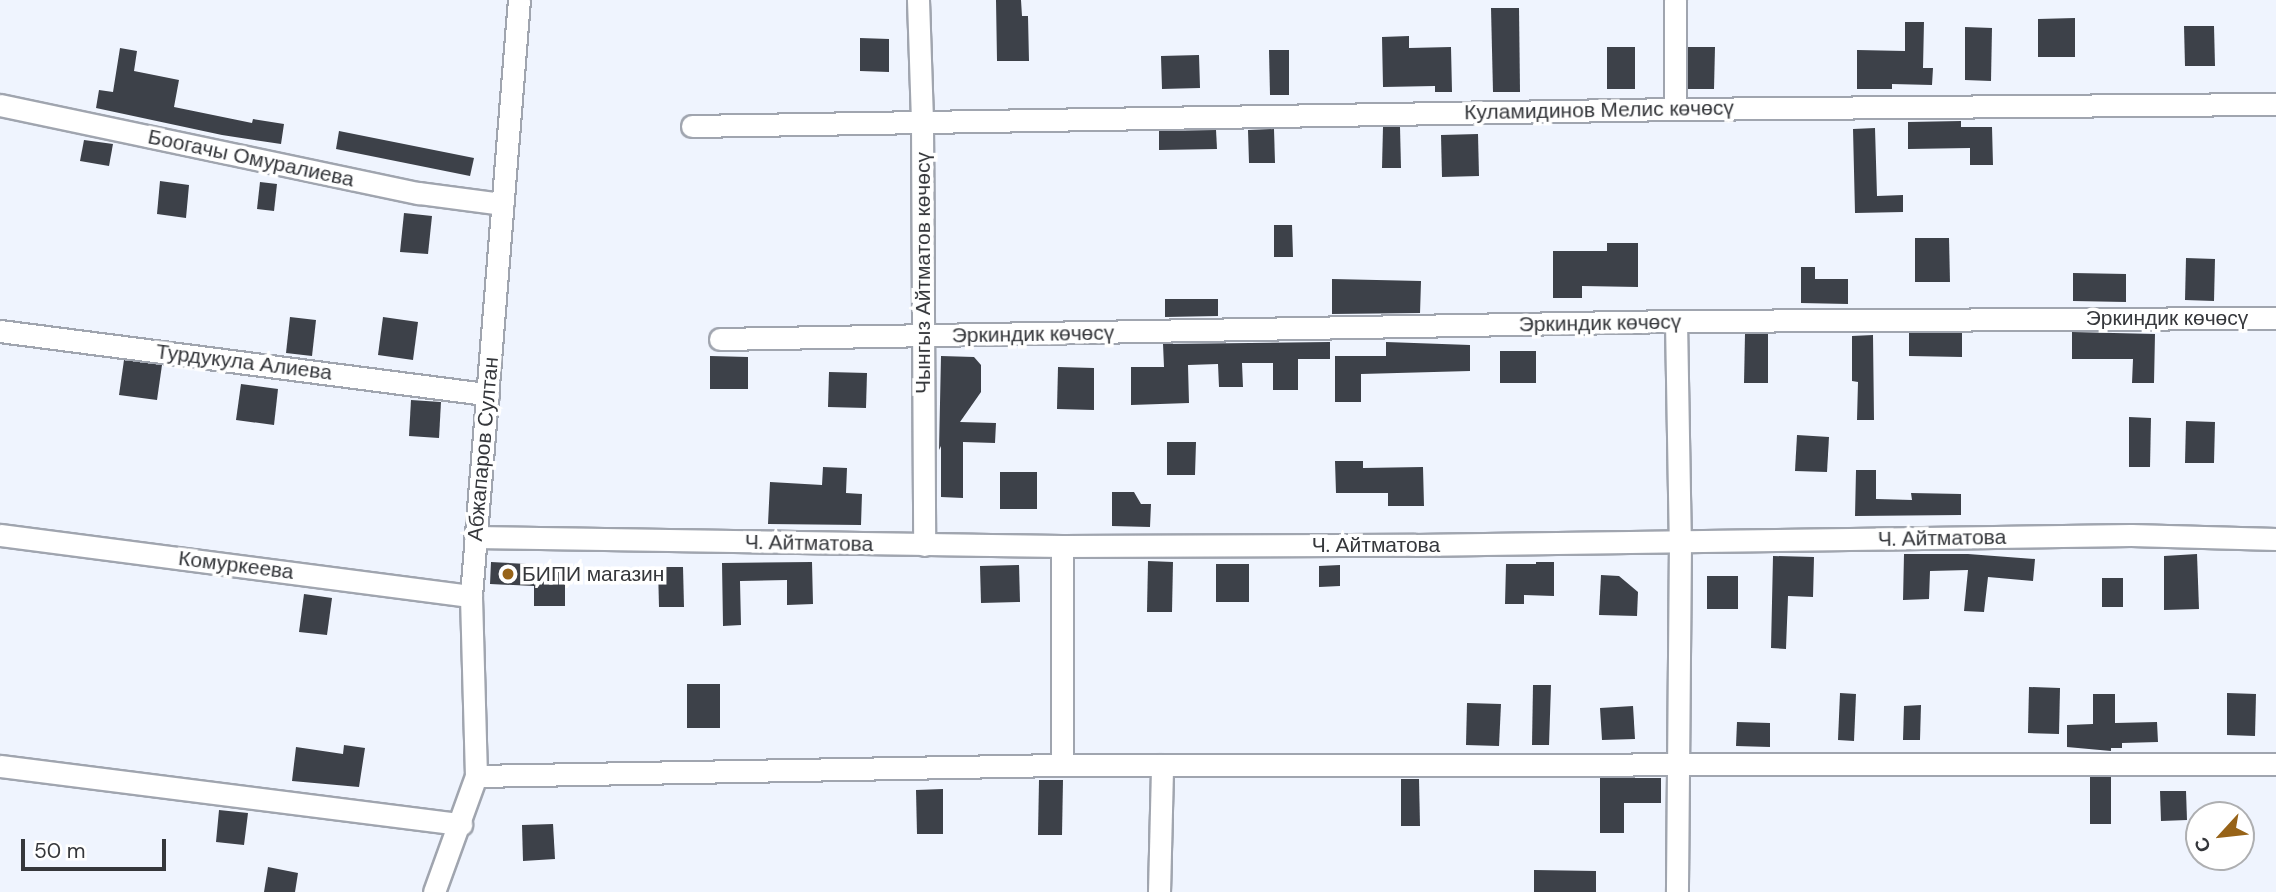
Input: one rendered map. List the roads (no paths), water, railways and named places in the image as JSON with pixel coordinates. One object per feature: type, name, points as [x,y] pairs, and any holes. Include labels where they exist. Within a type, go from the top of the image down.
[{"type":"street","name":"Абжапаров Султан","points":[[435,892],[476,776],[471,596],[519,0]]},
{"type":"street","name":"Чынгыз Айтматов көчөсү","points":[[918,0],[922,122],[924,545]]},
{"type":"street","points":[[1675,0],[1675,109]]},
{"type":"street","name":"Куламидинов Мелис көчөсү","points":[[692,126],[1675,109],[2276,104]]},
{"type":"street","name":"Боогачы Омуралиева","points":[[0,105],[419,193],[502,204]]},
{"type":"street","name":"Эркиндик көчөсү","points":[[720,339],[1676,321],[2276,318]]},
{"type":"street","points":[[1676,321],[1680,542],[1677,892]]},
{"type":"street","name":"Турдукула Алиева","points":[[0,331],[488,394]]},
{"type":"street","name":"Комуркеева","points":[[0,535],[471,596]]},
{"type":"street","name":"Ч. Айтматова","points":[[475,537],[1062,546],[1680,542],[2131,535],[2276,539]]},
{"type":"street","points":[[1062,546],[1062,765]]},
{"type":"street","points":[[476,776],[1062,765],[2276,764]]},
{"type":"street","points":[[1159,892],[1162,765]]},
{"type":"street","points":[[0,766],[461,824]]},
{"type":"place","name":"БИПИ магазин","points":[[508,574]]}]
